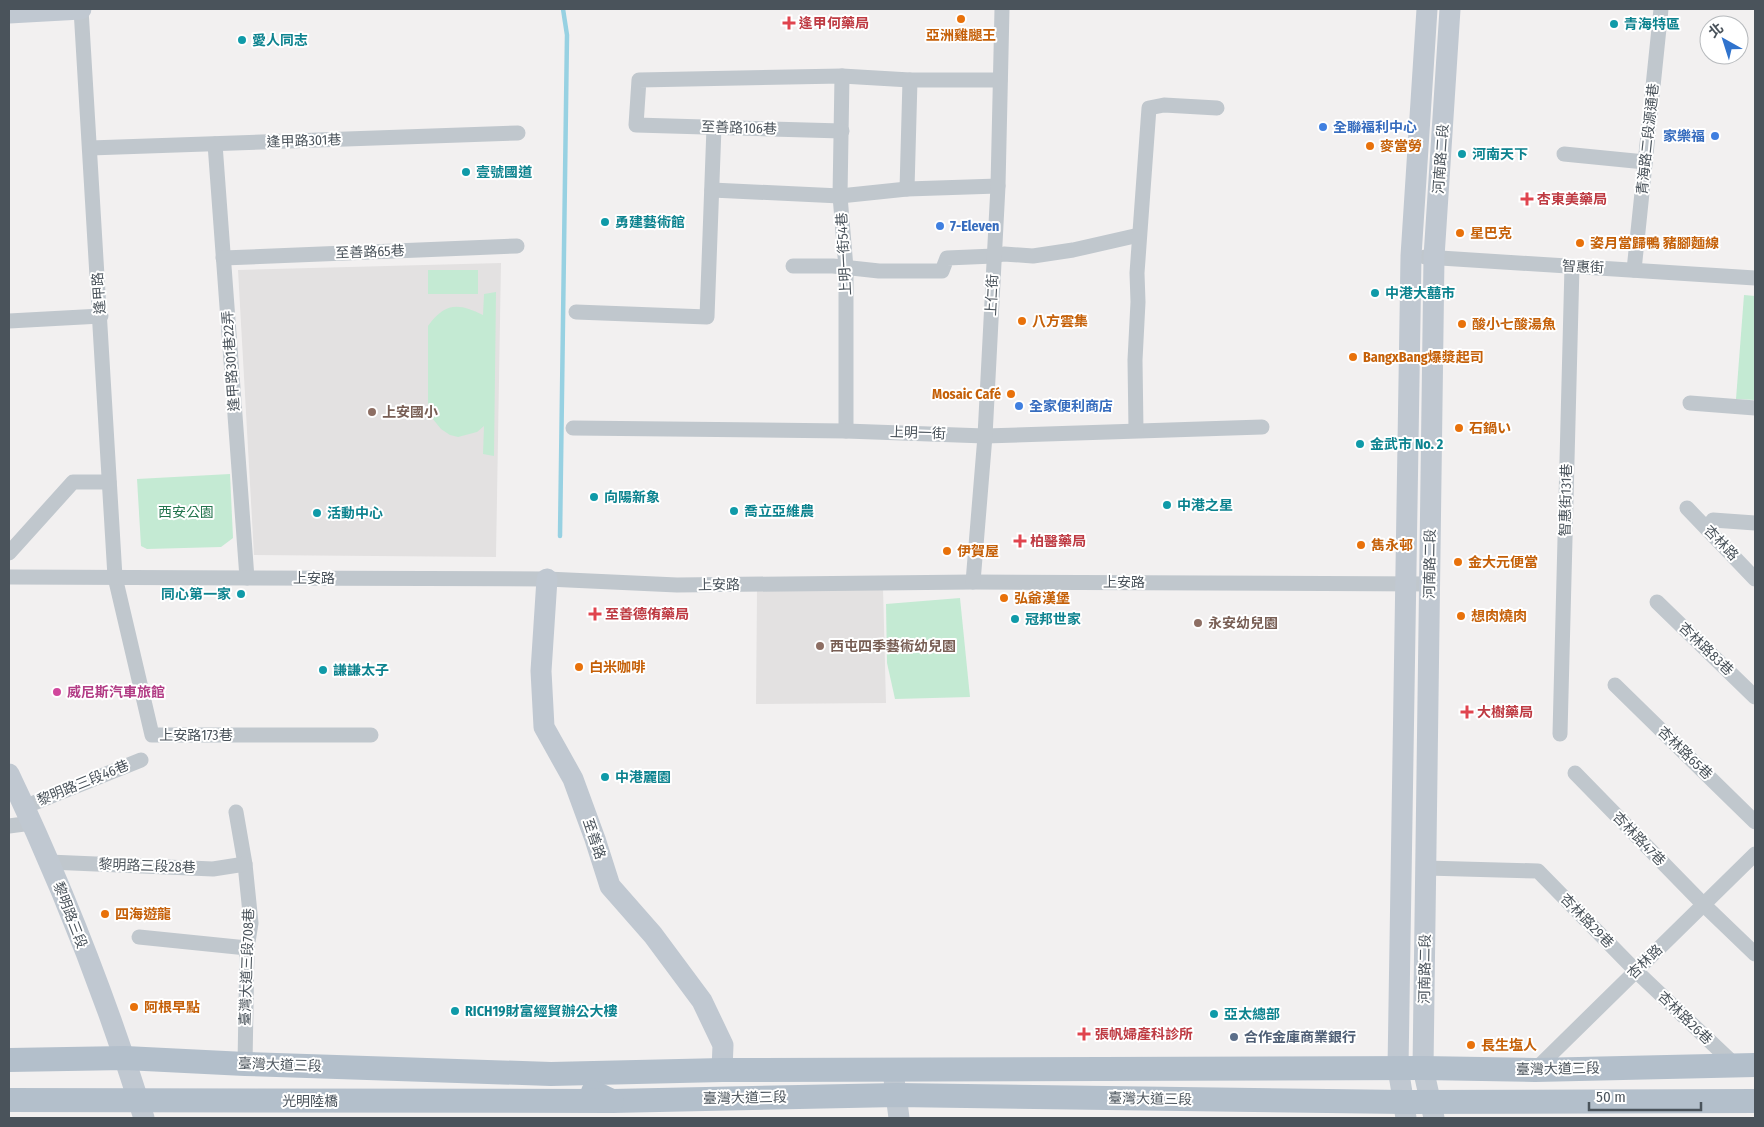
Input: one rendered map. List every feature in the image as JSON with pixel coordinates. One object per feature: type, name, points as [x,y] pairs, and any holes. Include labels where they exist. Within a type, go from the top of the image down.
[{"type":"main road","name":"臺灣大道三段","points":[[9,1060],[125,1058],[550,1074],[893,1069],[1423,1068],[1535,1070],[1745,1065]]},
{"type":"main road","name":"臺灣大道三段","points":[[550,1074],[568,1080],[612,1101],[898,1107],[1405,1110],[1755,1101]]},
{"type":"main road","name":"光明陸橋","points":[[9,1100],[612,1101]]},
{"type":"street","points":[[9,13],[81,9]]},
{"type":"street","name":"逢甲路","points":[[81,9],[115,578]]},
{"type":"street","name":"上仁街","points":[[973,582],[985,436],[998,186],[1002,9]]},
{"type":"street","name":"河南路二段","points":[[1405,1110],[1398,1068],[1411,256],[1426,9]]},
{"type":"street","name":"河南路二段","points":[[1432,1110],[1423,1068],[1434,257],[1450,9]]},
{"type":"street","name":"青海路二段源通巷","points":[[1634,270],[1661,9]]},
{"type":"street","points":[[842,76],[910,80],[1000,80]]},
{"type":"street","name":"至善路106巷","points":[[842,76],[638,80],[636,124],[842,131]]},
{"type":"street","name":"上明一街54巷","points":[[842,76],[840,196],[846,268],[846,431]]},
{"type":"street","points":[[907,189],[910,80]]},
{"type":"street","points":[[1136,430],[1137,273],[1149,108],[1164,105],[1217,108]]},
{"type":"street","points":[[576,312],[706,317],[714,127]]},
{"type":"street","name":"逢甲路301巷","points":[[90,148],[518,133]]},
{"type":"street","name":"逢甲路301巷22弄","points":[[215,144],[247,578]]},
{"type":"street","points":[[1564,154],[1645,162]]},
{"type":"street","points":[[712,190],[840,196],[907,189],[998,186]]},
{"type":"street","points":[[793,266],[833,266],[879,271],[942,270],[947,258],[1004,254],[1033,256],[1073,250],[1139,235]]},
{"type":"street","name":"至善路65巷","points":[[223,258],[517,246]]},
{"type":"street","name":"智惠街","points":[[1411,256],[1755,278]]},
{"type":"street","name":"智惠街131巷","points":[[1560,734],[1572,266]]},
{"type":"street","points":[[9,322],[100,316]]},
{"type":"street","points":[[1690,403],[1755,408]]},
{"type":"street","name":"上明一街","points":[[573,428],[846,431],[985,436],[1262,427]]},
{"type":"street","points":[[9,553],[73,482],[109,482]]},
{"type":"street","name":"杏林路","points":[[1688,508],[1755,579]]},
{"type":"street","points":[[1713,520],[1755,523]]},
{"type":"street","name":"上安路","points":[[9,577],[546,580],[677,585],[973,582],[1430,584]]},
{"type":"street","name":"上安路173巷","points":[[115,578],[152,735],[371,735]]},
{"type":"street","name":"至善路","points":[[546,580],[541,671],[544,727],[573,779],[610,886],[653,935],[702,1001],[723,1046],[722,1070]]},
{"type":"street","name":"杏林路83巷","points":[[1657,602],[1755,697]]},
{"type":"street","name":"杏林路65巷","points":[[1614,685],[1755,822]]},
{"type":"street","name":"黎明路三段46巷","points":[[9,826],[141,760]]},
{"type":"street","name":"杏林路47巷","points":[[1575,773],[1704,905],[1755,954]]},
{"type":"street","name":"黎明路三段","points":[[9,774],[49,862],[125,1058],[144,1118]]},
{"type":"street","name":"臺灣大道三段708巷","points":[[236,812],[246,864],[251,923],[247,948],[245,1064]]},
{"type":"street","name":"杏林路","points":[[1535,1070],[1755,854]]},
{"type":"street","name":"黎明路三段28巷","points":[[49,862],[213,869],[246,864]]},
{"type":"street","name":"杏林路29巷","points":[[1426,868],[1538,871],[1636,971]]},
{"type":"street","points":[[139,937],[247,948]]},
{"type":"street","name":"杏林路26巷","points":[[1636,971],[1745,1065]]},
{"type":"street","points":[[893,1069],[898,1107]]},
{"type":"shaded area","name":"上安國小","points":[[501,263],[496,557],[254,555],[238,270]]},
{"type":"shaded area","name":"西屯四季藝術幼兒園","points":[[883,587],[886,703],[756,704],[757,589]]},
{"type":"green space","points":[[428,270],[478,270],[478,294],[428,294]]},
{"type":"green space","points":[[496,292],[494,456],[483,454],[484,426],[477,432],[458,437],[450,435],[441,429],[428,413],[428,326],[440,312],[453,307],[467,308],[483,315],[484,294]]},
{"type":"green space","points":[[1744,295],[1755,296],[1755,400],[1736,399]]},
{"type":"green space","name":"西安公園","points":[[230,474],[233,538],[221,547],[147,549],[141,546],[137,479]]},
{"type":"green space","points":[[960,598],[970,697],[895,699],[887,663],[886,604]]},
{"type":"waterway","points":[[560,536],[567,35],[563,9]]},
{"type":"place","name":"亞洲雞腿王","points":[[961,19]]},
{"type":"place","name":"逢甲何藥局","points":[[789,23]]},
{"type":"place","name":"青海特區","points":[[1614,24]]},
{"type":"place","name":"愛人同志","points":[[242,40]]},
{"type":"place","name":"全聯福利中心","points":[[1323,127]]},
{"type":"place","name":"家樂福","points":[[1715,136]]},
{"type":"place","name":"麥當勞","points":[[1370,146]]},
{"type":"place","name":"河南天下","points":[[1462,154]]},
{"type":"place","name":"壹號國道","points":[[466,172]]},
{"type":"place","name":"杏東美藥局","points":[[1527,199]]},
{"type":"place","name":"勇建藝術館","points":[[605,222]]},
{"type":"place","name":"7-Eleven","points":[[940,226]]},
{"type":"place","name":"星巴克","points":[[1460,233]]},
{"type":"place","name":"姿月當歸鴨 豬腳麵線","points":[[1580,243]]},
{"type":"place","name":"中港大囍市","points":[[1375,293]]},
{"type":"place","name":"八方雲集","points":[[1022,321]]},
{"type":"place","name":"酸小七酸湯魚","points":[[1462,324]]},
{"type":"place","name":"BangxBang爆漿起司","points":[[1353,357]]},
{"type":"place","name":"Mosaic Café","points":[[1011,394]]},
{"type":"place","name":"全家便利商店","points":[[1019,406]]},
{"type":"place","name":"上安國小","points":[[372,412]]},
{"type":"place","name":"石鍋い","points":[[1459,428]]},
{"type":"place","name":"金武市 No. 2","points":[[1360,444]]},
{"type":"place","name":"向陽新象","points":[[594,497]]},
{"type":"place","name":"中港之星","points":[[1167,505]]},
{"type":"place","name":"喬立亞維農","points":[[734,511]]},
{"type":"place","name":"活動中心","points":[[317,513]]},
{"type":"place","name":"柏醫藥局","points":[[1020,541]]},
{"type":"place","name":"雋永邨","points":[[1361,545]]},
{"type":"place","name":"伊賀屋","points":[[947,551]]},
{"type":"place","name":"金大元便當","points":[[1458,562]]},
{"type":"place","name":"同心第一家","points":[[241,594]]},
{"type":"place","name":"弘爺漢堡","points":[[1004,598]]},
{"type":"place","name":"至善德侑藥局","points":[[595,614]]},
{"type":"place","name":"想肉燒肉","points":[[1461,616]]},
{"type":"place","name":"冠邦世家","points":[[1015,619]]},
{"type":"place","name":"永安幼兒園","points":[[1198,623]]},
{"type":"place","name":"西屯四季藝術幼兒園","points":[[820,646]]},
{"type":"place","name":"白米咖啡","points":[[579,667]]},
{"type":"place","name":"謙謙太子","points":[[323,670]]},
{"type":"place","name":"威尼斯汽車旅館","points":[[57,692]]},
{"type":"place","name":"大樹藥局","points":[[1467,712]]},
{"type":"place","name":"中港麗園","points":[[605,777]]},
{"type":"place","name":"四海遊龍","points":[[105,914]]},
{"type":"place","name":"阿根早點","points":[[134,1007]]},
{"type":"place","name":"RICH19財富經貿辦公大樓","points":[[455,1011]]},
{"type":"place","name":"亞太總部","points":[[1214,1014]]},
{"type":"place","name":"張帆婦產科診所","points":[[1084,1034]]},
{"type":"place","name":"合作金庫商業銀行","points":[[1234,1037]]},
{"type":"place","name":"長生塩人","points":[[1471,1045]]}]
